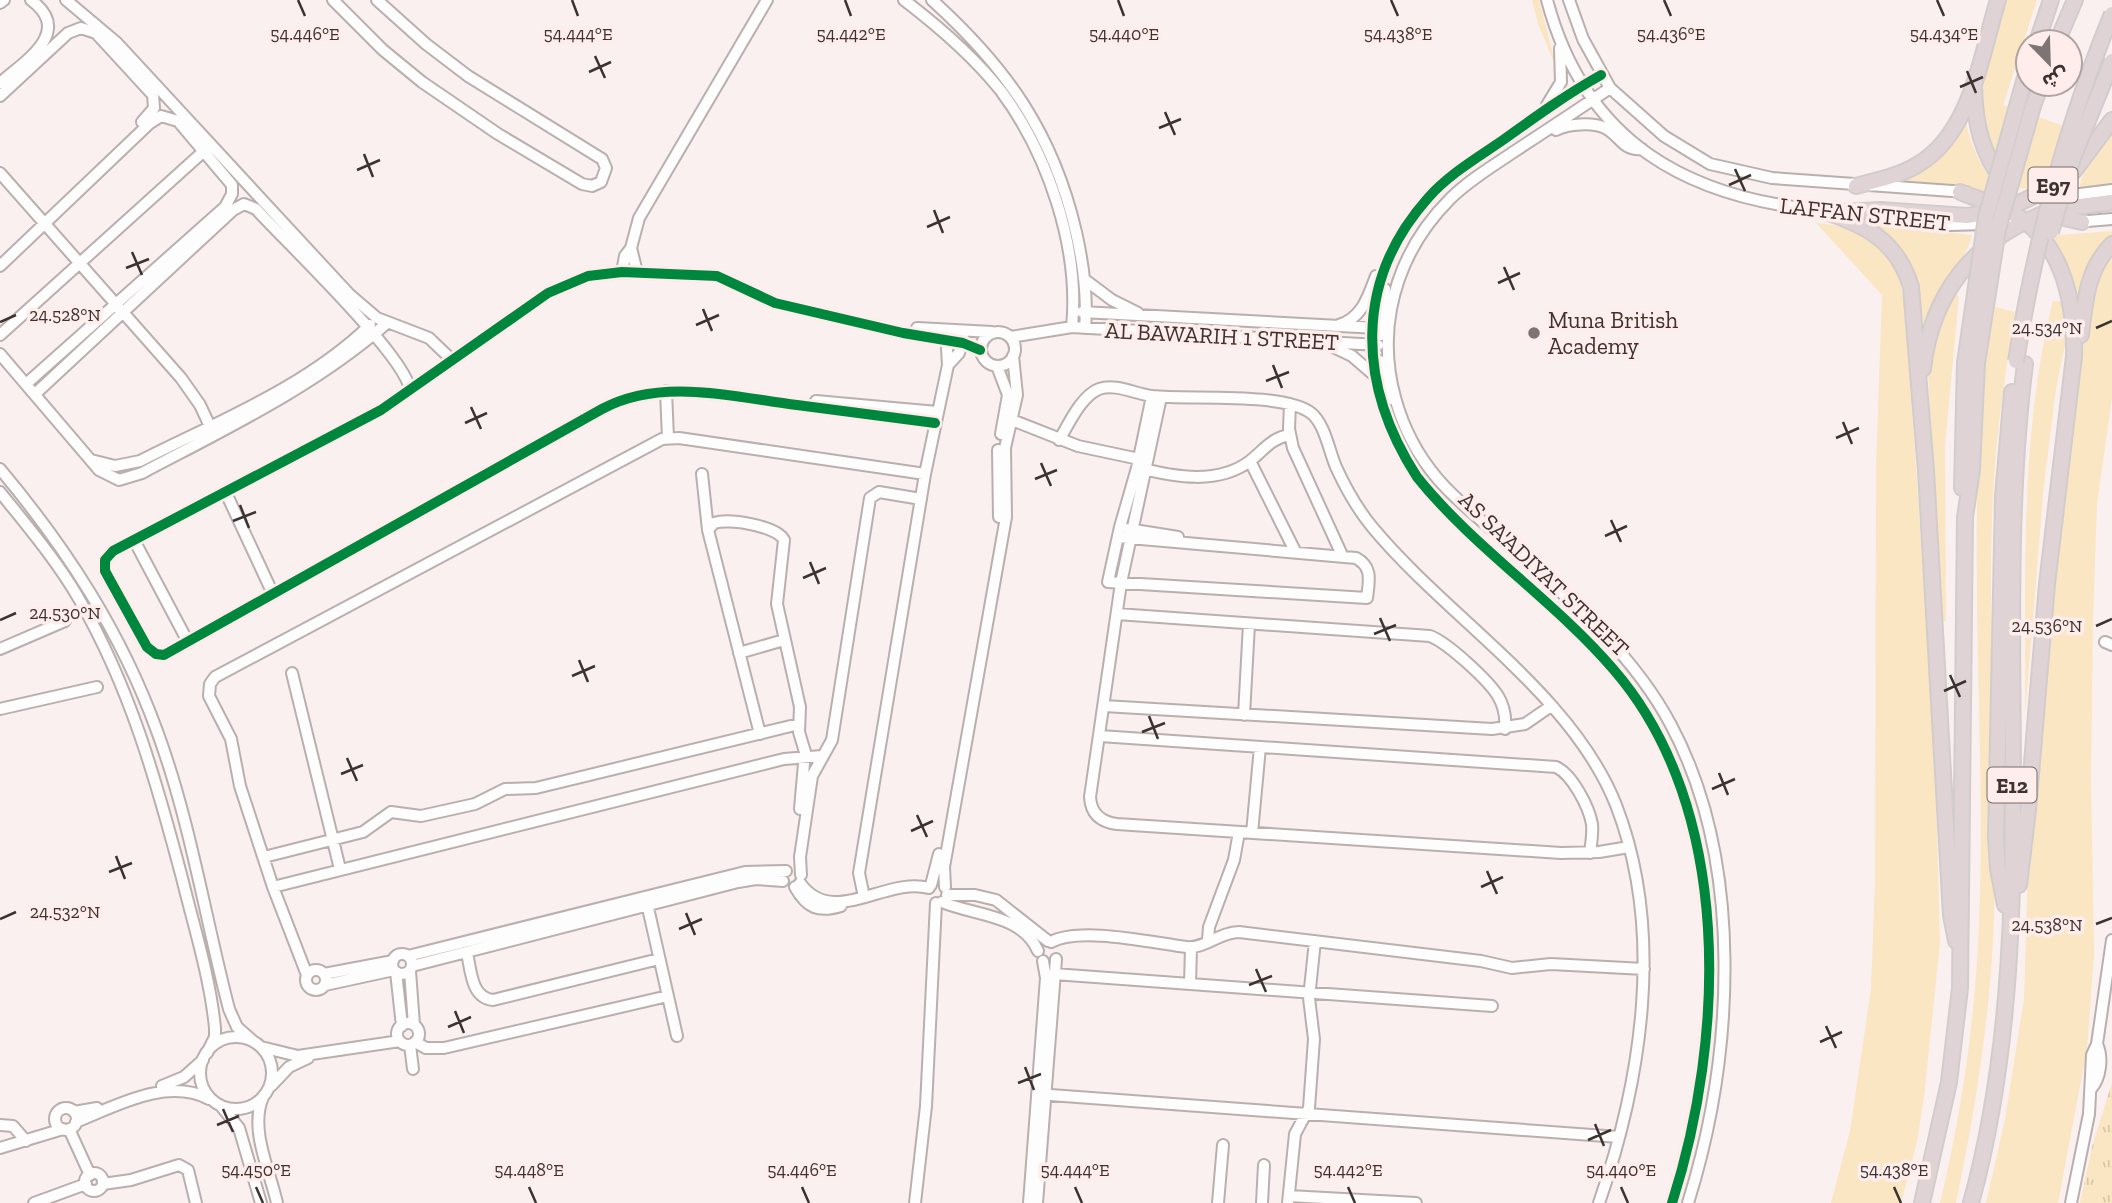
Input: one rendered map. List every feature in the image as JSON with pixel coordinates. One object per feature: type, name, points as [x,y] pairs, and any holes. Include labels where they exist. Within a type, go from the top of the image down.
[{"type":"highway","points":[[1856,186],[1906,171],[1931,156],[1951,132],[1973,82],[1998,0]]},
{"type":"highway","points":[[2041,28],[2051,0]]},
{"type":"highway","points":[[2063,28],[2075,0]]},
{"type":"highway","name":"E97","points":[[2021,363],[2033,267],[2055,179],[2084,87],[2112,15]]},
{"type":"highway","name":"E12","points":[[1972,1203],[2000,1062],[2010,920],[2015,494],[2021,363],[2054,219],[2084,129],[2112,61]]},
{"type":"highway","points":[[1973,82],[1977,128],[1989,160],[2013,192],[2026,198],[2045,214],[2082,222]]},
{"type":"highway","name":"E97","points":[[1965,517],[1961,454],[1986,217],[2019,98]]},
{"type":"highway","points":[[1971,363],[1998,229],[2036,98]]},
{"type":"highway","points":[[1844,212],[1880,210],[1967,216],[2006,209],[2048,190],[2074,171],[2112,120]]},
{"type":"highway","points":[[1960,192],[2006,209],[2025,223],[2047,246],[2063,273],[2072,308],[2074,356]]},
{"type":"highway","points":[[1921,392],[1930,328],[1951,283],[1984,247],[2045,214],[2112,202]]},
{"type":"highway","points":[[1820,210],[1874,232],[1900,259],[1913,296],[1921,392],[1951,915],[1962,956]]},
{"type":"highway","points":[[2010,920],[2019,884],[2028,810],[2040,651],[2074,356],[2090,278],[2098,260],[2112,244]]},
{"type":"highway","name":"E12","points":[[1922,1203],[1949,1082],[1962,956],[1965,517]]},
{"type":"street","points":[[0,4],[4,0]]},
{"type":"street","points":[[0,83],[42,45],[48,35],[46,18],[30,0]]},
{"type":"street","points":[[66,0],[116,43],[338,283],[382,320],[424,335],[451,359]]},
{"type":"street","points":[[333,0],[395,61],[482,125],[582,184],[597,185],[604,178],[606,168],[602,159],[468,76],[426,44],[377,0]]},
{"type":"street","points":[[622,272],[625,256],[631,248],[642,211],[766,0]]},
{"type":"street","points":[[904,0],[968,55],[1001,92],[1030,141],[1063,231],[1070,265],[1072,327]]},
{"type":"street","name":"LAFFAN STREET","points":[[1548,0],[1557,32],[1592,100],[1642,149],[1684,177],[1730,196],[1820,210],[1950,225],[2112,219]]},
{"type":"street","name":"LAFFAN STREET","points":[[1569,0],[1601,75],[1610,88],[1664,136],[1710,164],[1772,178],[2026,198],[2112,190]]},
{"type":"street","points":[[924,16],[933,1],[1001,71],[1041,129],[1068,202],[1084,279],[1085,328]]},
{"type":"street","points":[[0,96],[68,33],[81,28],[96,33],[154,99],[149,115],[0,266]]},
{"type":"street","points":[[1543,111],[1561,82],[1563,72],[1557,32]]},
{"type":"street","name":"AS SA'ADIYAT STREET","points":[[1601,75],[1543,111],[1454,173],[1409,221],[1381,280],[1379,345],[1384,388],[1436,477],[1605,636],[1637,673],[1672,726],[1694,773],[1717,864],[1723,1007],[1721,1046],[1710,1118],[1688,1203]]},
{"type":"street","name":"AS SA'ADIYAT STREET","points":[[1379,329],[1404,265],[1423,230],[1465,186],[1610,88]]},
{"type":"street","points":[[0,258],[157,118],[174,118],[229,180],[233,189],[231,199],[35,394]]},
{"type":"street","points":[[1519,149],[1558,128],[1574,125],[1601,127],[1626,147],[1642,149]]},
{"type":"street","points":[[0,335],[204,151]]},
{"type":"street","points":[[0,173],[188,387],[212,430]]},
{"type":"street","points":[[26,384],[119,309],[233,210],[244,204],[256,209],[370,331],[403,370],[410,390]]},
{"type":"street","points":[[1329,326],[1350,320],[1362,309],[1391,241],[1409,221]]},
{"type":"street","points":[[631,248],[637,272]]},
{"type":"street","points":[[936,417],[666,391],[632,396],[611,404],[164,655],[150,650],[106,574],[107,556],[381,410],[558,287],[588,276],[622,272],[717,276],[775,303],[890,328],[963,338],[1003,332],[1011,337],[1015,347],[1013,356],[1018,386],[1008,418]]},
{"type":"street","points":[[1084,279],[1112,300],[1144,316]]},
{"type":"street","name":"AL BAWARIH 1 STREET","points":[[1073,311],[1379,329]]},
{"type":"street","points":[[0,354],[105,476],[127,479],[212,430],[316,378],[382,320]]},
{"type":"street","name":"AL BAWARIH 1 STREET","points":[[1011,337],[1072,327],[1379,345]]},
{"type":"street","points":[[980,351],[985,337],[993,332]]},
{"type":"street","points":[[946,336],[948,365]]},
{"type":"street","points":[[963,338],[980,351],[984,360],[997,366],[1006,364],[1013,356]]},
{"type":"street","points":[[859,899],[859,873],[925,474],[948,365],[963,338]]},
{"type":"street","points":[[1325,343],[1352,356],[1374,375]]},
{"type":"street","name":"AS SA'ADIYAT STREET","points":[[1379,345],[1374,375],[1393,437],[1417,477],[1615,671],[1651,721],[1679,780],[1702,872],[1708,960],[1704,1057],[1694,1124],[1672,1203]]},
{"type":"street","points":[[915,1203],[926,1106],[944,867],[971,700],[1008,501],[1005,448],[1007,389],[997,366]]},
{"type":"street","points":[[1059,440],[1084,401],[1096,390],[1112,387],[1156,396],[1290,404],[1310,413],[1317,420],[1352,497],[1403,563],[1551,706],[1582,741],[1616,805],[1629,847],[1643,933],[1644,969],[1636,1051],[1619,1137],[1599,1203]]},
{"type":"street","points":[[666,391],[668,438]]},
{"type":"street","points":[[1156,396],[1121,583],[1090,802],[1096,815],[1103,821],[1252,833],[1590,853],[1629,847]]},
{"type":"street","points":[[1290,404],[1290,435],[1342,555]]},
{"type":"street","points":[[1008,418],[1059,440],[1141,466],[1205,476],[1235,470],[1274,440],[1290,435]]},
{"type":"street","points":[[324,980],[319,990],[312,990],[306,982],[307,975],[273,887],[240,786],[231,739],[209,696],[210,684],[215,677],[650,443],[668,438],[925,474]]},
{"type":"street","points":[[1250,461],[1295,551]]},
{"type":"street","points":[[1119,532],[1200,544],[1342,555],[1360,559],[1368,569],[1367,598],[1108,582],[1119,532],[1141,466]]},
{"type":"street","points":[[0,469],[62,545],[125,652],[158,734],[173,780],[229,1009],[237,1027],[257,1045],[272,1068],[258,1120],[277,1203]]},
{"type":"street","points":[[702,474],[708,530],[760,734]]},
{"type":"street","points":[[0,492],[38,539],[78,597],[127,696],[158,785],[205,971],[215,1037],[205,1056],[203,1086],[239,1128],[261,1203]]},
{"type":"street","points":[[799,881],[812,776],[832,740],[870,498],[879,492],[921,499]]},
{"type":"street","points":[[226,493],[274,594]]},
{"type":"street","points":[[708,530],[714,523],[721,521],[774,529],[782,537],[784,544],[777,604],[800,707],[799,724],[806,756],[795,855],[786,874],[788,887],[799,881]]},
{"type":"street","points":[[134,540],[188,642]]},
{"type":"street","points":[[1117,614],[1435,638],[1497,695],[1505,715],[1505,729]]},
{"type":"street","points":[[0,649],[65,621]]},
{"type":"street","points":[[1244,715],[1249,624]]},
{"type":"street","points":[[739,653],[783,640]]},
{"type":"street","points":[[292,673],[340,869]]},
{"type":"street","points":[[0,709],[97,687]]},
{"type":"street","points":[[971,700],[929,899],[975,895],[996,900],[1059,949],[1044,1052]]},
{"type":"street","points":[[1104,706],[1505,729],[1531,721],[1551,706]]},
{"type":"street","points":[[264,858],[363,832],[391,813],[417,817],[480,802],[505,789],[536,788],[799,724]]},
{"type":"street","points":[[1100,736],[1556,767],[1567,774],[1589,815],[1592,831],[1590,853]]},
{"type":"street","points":[[1252,833],[1260,747]]},
{"type":"street","points":[[273,887],[806,756],[822,756]]},
{"type":"street","points":[[1208,940],[1209,927],[1234,860],[1239,832]]},
{"type":"street","points":[[324,980],[394,968],[405,974],[410,964],[647,902],[797,870],[799,881],[808,892],[825,902],[859,899],[904,886],[930,887],[940,883],[943,897]]},
{"type":"street","points":[[943,897],[1006,921],[1028,936],[1041,956],[1046,978],[1037,1203]]},
{"type":"street","points":[[413,1069],[394,968],[398,955],[410,964],[467,953],[647,902]]},
{"type":"street","points":[[647,902],[677,1037]]},
{"type":"street","points":[[1216,914],[1223,933]]},
{"type":"street","points":[[1041,956],[1049,942],[1074,935],[1151,940],[1191,947],[1223,933],[1246,933],[1481,961],[1512,968],[1551,964],[1644,969]]},
{"type":"street","points":[[2071,1203],[2091,1089],[2092,1055],[2097,1044],[2112,940]]},
{"type":"street","points":[[1315,941],[1309,993],[1314,1039],[1306,1115],[1295,1134],[1289,1199],[1416,1203]]},
{"type":"street","points":[[1190,984],[1191,947]]},
{"type":"street","points":[[467,953],[476,990],[481,997],[493,1000],[659,959]]},
{"type":"street","points":[[1041,956],[1050,962],[1056,959]]},
{"type":"street","points":[[406,1035],[410,964]]},
{"type":"street","points":[[307,975],[314,970],[324,980]]},
{"type":"street","points":[[1054,974],[1492,1006]]},
{"type":"street","points":[[0,1148],[176,1081],[214,1045],[234,1038],[298,1056],[372,1045],[406,1035],[432,1049],[444,1048],[668,996]]},
{"type":"street","points":[[136,1098],[165,1090],[179,1090],[233,1109],[247,1107],[266,1093],[289,1067],[317,1055]]},
{"type":"street","points":[[1041,1094],[1619,1137]]},
{"type":"street","points":[[1029,1203],[1041,1094]]},
{"type":"street","points":[[71,1123],[88,1183],[97,1190],[103,1184],[138,1178],[180,1165],[188,1170],[196,1203]]},
{"type":"street","points":[[0,1125],[13,1126],[26,1140]]},
{"type":"street","points":[[1218,1203],[1223,1145]]},
{"type":"street","points":[[1262,1203],[1264,1165]]},
{"type":"street","points":[[34,1203],[88,1183]]},
{"type":"street","points":[[54,1203],[88,1183]]},
{"type":"green space","points":[[1532,0],[1539,0],[1557,69],[1538,24]]},
{"type":"green space","points":[[2005,0],[2037,0],[2028,28],[2014,28],[2014,71],[2003,105],[2090,135],[2064,168],[2044,184],[2027,189],[2013,185],[2001,174],[1992,158],[1980,119],[1978,99],[1980,77]]},
{"type":"green space","points":[[1965,109],[1968,132],[1976,153],[2001,193],[1894,184],[1921,171],[1939,156],[1953,136]]},
{"type":"green space","points":[[2112,127],[2112,185],[2079,188],[2086,164]]},
{"type":"green space","points":[[1816,223],[1852,230],[1879,246],[1896,272],[1905,308],[1934,728],[1940,943],[1924,1097],[1917,1142],[1901,1203],[1831,1203],[1850,1131],[1871,989],[1875,881],[1876,464],[1882,295]]},
{"type":"green space","points":[[1869,224],[1972,235],[1963,256],[1935,300],[1921,340],[1917,294]]},
{"type":"green space","points":[[2112,231],[2112,239],[2086,271],[2076,316],[2048,236]]},
{"type":"green space","points":[[2112,253],[2112,398],[2097,504],[2093,619],[2091,778],[2094,954],[2087,1049],[2058,1203],[1986,1203],[2005,1119],[2024,999],[2028,866],[2036,748],[2086,320],[2091,288]]},
{"type":"green space","points":[[1954,295],[1959,296],[1945,445],[1946,621],[1943,621],[1928,373],[1937,328]]},
{"type":"green space","points":[[2053,301],[2065,302],[2066,340],[2056,389],[2044,485],[2025,714],[2025,558],[2029,455],[2034,403]]},
{"type":"green space","points":[[1992,306],[2015,312],[1996,450],[1991,552],[1995,830],[1993,941],[1979,1073],[1956,1203],[1940,1203],[1966,1065],[1977,960],[1981,860],[1978,471],[1981,406]]},
{"type":"green space","points":[[2112,1083],[2112,1203],[2080,1203],[2093,1143]]},
{"type":"cycle path","points":[[1601,75],[1551,106],[1464,167],[1428,198],[1404,230],[1386,264],[1376,299],[1372,335],[1375,371],[1383,407],[1397,442],[1417,477],[1463,527],[1566,620],[1614,670],[1653,726],[1681,789],[1699,856],[1708,927],[1709,998],[1702,1070],[1690,1138],[1672,1203]]},
{"type":"cycle path","points":[[935,423],[698,392],[648,394],[625,399],[602,409],[164,655],[156,654],[147,647],[105,571],[105,560],[113,551],[381,410],[548,293],[588,276],[622,272],[717,276],[775,303],[903,333],[963,343],[980,350]]},
{"type":"place","name":"Muna British Academy","points":[[1534,333]]}]
